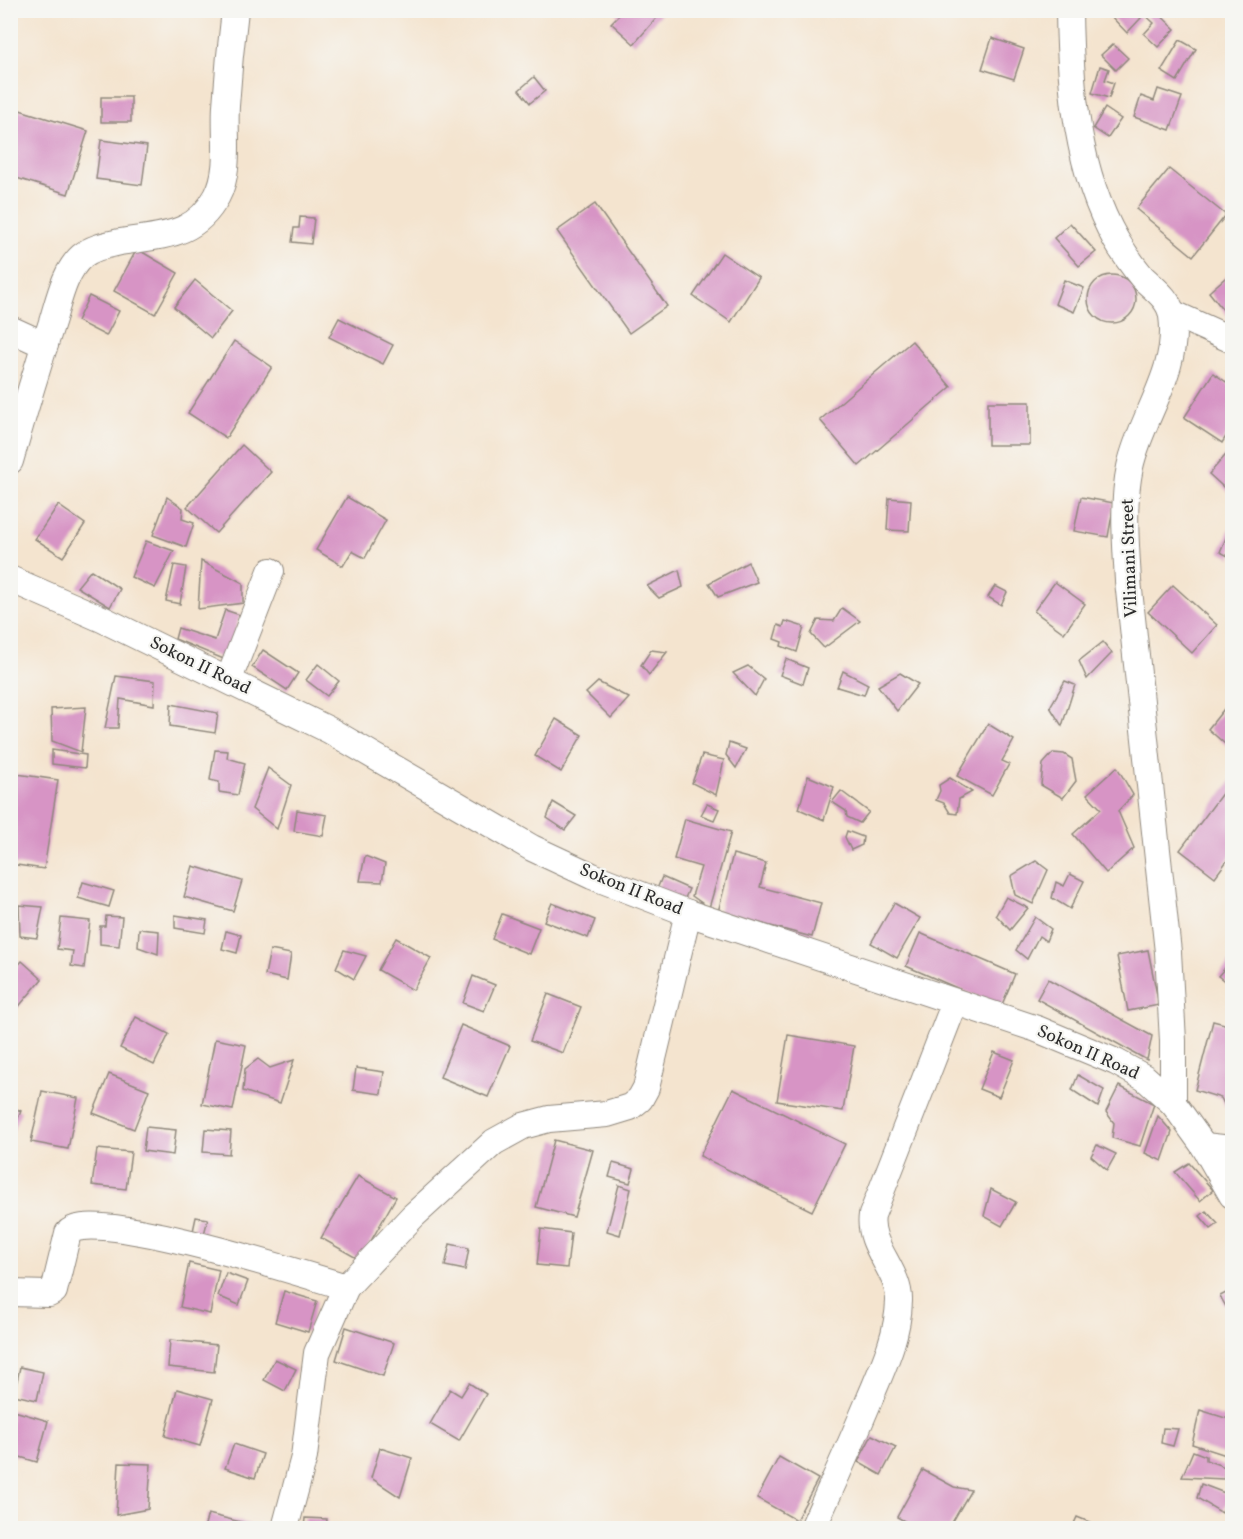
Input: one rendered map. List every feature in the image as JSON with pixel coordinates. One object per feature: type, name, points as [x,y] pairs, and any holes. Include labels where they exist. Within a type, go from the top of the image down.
[{"type":"street","points":[[10,461],[67,278],[80,258],[90,250],[103,245],[168,234],[189,228],[205,215],[218,194],[225,167],[226,107],[236,10]]},
{"type":"street","points":[[1069,10],[1076,117],[1086,169],[1100,208],[1117,242],[1143,277],[1161,295],[1172,314],[1233,340]]},
{"type":"street","name":"Vilimani Street","points":[[1172,314],[1173,340],[1166,375],[1140,432],[1130,468],[1126,502],[1126,537],[1128,581],[1168,952],[1173,1041],[1173,1103]]},
{"type":"street","points":[[10,329],[45,345]]},
{"type":"street","points":[[228,679],[271,571]]},
{"type":"street","name":"Sokon II Road","points":[[10,579],[102,619],[329,730],[532,848],[592,876],[688,913],[1037,1029],[1116,1062],[1145,1078],[1173,1103],[1204,1146],[1233,1195]]},
{"type":"street","points":[[285,1528],[304,1457],[317,1353],[346,1287],[413,1216],[494,1142],[523,1126],[549,1119],[607,1114],[630,1107],[640,1099],[646,1088],[688,913]]},
{"type":"street","points":[[813,1528],[889,1354],[895,1331],[899,1298],[895,1283],[874,1235],[872,1215],[955,1002]]},
{"type":"street","points":[[1204,1146],[1233,1149]]},
{"type":"street","points":[[10,1293],[49,1294],[54,1292],[68,1233],[75,1227],[86,1226],[126,1230],[232,1252],[346,1287]]},
{"type":"building","points":[[614,10],[661,10],[662,12],[634,44],[611,23],[619,15]]},
{"type":"building","points":[[1109,10],[1133,10],[1141,18],[1127,33],[1107,12]]},
{"type":"building","points":[[1146,10],[1155,10],[1175,29],[1158,47],[1144,34],[1154,23],[1143,13]]},
{"type":"building","points":[[992,38],[1024,49],[1014,79],[982,69]]},
{"type":"building","points":[[1180,40],[1196,49],[1177,81],[1161,71]]},
{"type":"building","points":[[1113,44],[1128,58],[1116,70],[1101,55]]},
{"type":"building","points":[[1100,66],[1109,69],[1105,80],[1114,83],[1109,98],[1092,93]]},
{"type":"building","points":[[534,77],[545,91],[530,103],[519,90]]},
{"type":"building","points":[[1158,89],[1182,97],[1170,130],[1134,117],[1141,96],[1154,101]]},
{"type":"building","points":[[101,97],[131,97],[131,122],[101,122]]},
{"type":"building","points":[[10,107],[88,131],[68,194],[10,176]]},
{"type":"building","points":[[1105,108],[1121,119],[1108,138],[1093,128]]},
{"type":"building","points":[[101,140],[147,146],[142,185],[96,179]]},
{"type":"building","points":[[1169,169],[1226,215],[1193,256],[1136,209]]},
{"type":"building","points":[[595,204],[667,306],[629,333],[557,231]]},
{"type":"building","points":[[300,217],[314,218],[311,244],[292,242],[294,228],[299,228]]},
{"type":"building","points":[[1070,223],[1096,252],[1079,266],[1054,238]]},
{"type":"building","points":[[137,249],[178,273],[155,314],[114,291]]},
{"type":"building","points":[[722,253],[759,278],[731,322],[693,296]]},
{"type":"building","points":[[1232,272],[1232,321],[1209,292]]},
{"type":"building","points":[[1107,275],[1117,275],[1129,282],[1136,294],[1136,304],[1129,316],[1117,323],[1107,323],[1092,312],[1088,304],[1088,294],[1099,279]]},
{"type":"building","points":[[195,280],[232,311],[211,338],[174,307]]},
{"type":"building","points":[[1064,280],[1084,288],[1074,312],[1055,304]]},
{"type":"building","points":[[89,296],[119,311],[106,336],[77,321]]},
{"type":"building","points":[[339,318],[393,345],[383,364],[329,337]]},
{"type":"building","points":[[234,341],[272,367],[226,438],[188,413]]},
{"type":"building","points":[[912,341],[951,387],[859,466],[820,420]]},
{"type":"building","points":[[1213,373],[1232,386],[1232,427],[1222,443],[1184,418]]},
{"type":"building","points":[[988,402],[1030,402],[1030,445],[988,445]]},
{"type":"building","points":[[242,445],[271,472],[216,533],[187,507]]},
{"type":"building","points":[[1232,448],[1232,495],[1209,474]]},
{"type":"building","points":[[167,497],[183,508],[182,519],[194,523],[186,547],[153,535]]},
{"type":"building","points":[[347,497],[386,520],[365,558],[352,551],[343,566],[316,550]]},
{"type":"building","points":[[1081,497],[1114,503],[1108,537],[1074,531]]},
{"type":"building","points":[[889,498],[911,500],[909,531],[887,530]]},
{"type":"building","points":[[58,505],[85,524],[63,557],[35,539]]},
{"type":"building","points":[[1232,524],[1232,558],[1220,552]]},
{"type":"building","points":[[146,541],[174,551],[155,588],[131,577]]},
{"type":"building","points":[[201,561],[243,583],[243,603],[198,609]]},
{"type":"building","points":[[748,562],[757,582],[718,597],[709,583]]},
{"type":"building","points":[[174,565],[186,567],[180,604],[166,601]]},
{"type":"building","points":[[91,570],[120,589],[110,607],[77,587]]},
{"type":"building","points":[[679,570],[683,587],[659,598],[647,586]]},
{"type":"building","points":[[1055,582],[1085,604],[1064,633],[1034,611]]},
{"type":"building","points":[[1173,585],[1217,625],[1192,653],[1148,612]]},
{"type":"building","points":[[995,586],[1007,592],[1001,605],[988,597]]},
{"type":"building","points":[[842,608],[860,621],[824,648],[811,634],[818,620],[834,621]]},
{"type":"building","points":[[225,610],[240,615],[226,660],[175,639],[178,628],[215,640]]},
{"type":"building","points":[[785,621],[804,627],[797,652],[781,646],[782,642],[774,639],[778,625],[783,627]]},
{"type":"building","points":[[1103,642],[1112,653],[1087,679],[1079,661]]},
{"type":"building","points":[[263,650],[298,673],[287,690],[252,667]]},
{"type":"building","points":[[651,650],[667,652],[649,675],[641,665]]},
{"type":"building","points":[[786,659],[808,668],[803,684],[780,675]]},
{"type":"building","points":[[318,664],[339,681],[327,696],[306,680]]},
{"type":"building","points":[[748,666],[764,679],[755,696],[733,673]]},
{"type":"building","points":[[843,671],[868,684],[864,695],[837,687]]},
{"type":"building","points":[[900,673],[918,684],[897,711],[878,686]]},
{"type":"building","points":[[116,676],[155,681],[154,705],[120,699],[118,728],[105,728]]},
{"type":"building","points":[[1065,681],[1075,685],[1062,726],[1050,707]]},
{"type":"building","points":[[598,682],[629,698],[611,718],[586,693]]},
{"type":"building","points":[[1232,699],[1232,750],[1208,729]]},
{"type":"building","points":[[171,704],[218,713],[215,733],[170,726]]},
{"type":"building","points":[[86,707],[81,752],[52,741],[51,709]]},
{"type":"building","points":[[556,719],[582,735],[561,772],[535,756]]},
{"type":"building","points":[[988,724],[1014,740],[1002,761],[1009,764],[992,795],[957,776]]},
{"type":"building","points":[[729,743],[746,749],[736,768],[726,755]]},
{"type":"building","points":[[52,750],[86,755],[85,768],[52,764]]},
{"type":"building","points":[[215,750],[228,751],[227,758],[245,763],[238,795],[219,792],[219,782],[210,780]]},
{"type":"building","points":[[1053,753],[1064,754],[1072,759],[1076,781],[1063,798],[1041,785],[1043,764]]},
{"type":"building","points":[[702,755],[724,760],[716,795],[692,783]]},
{"type":"building","points":[[1117,767],[1133,795],[1118,811],[1134,848],[1106,873],[1073,834],[1101,809],[1087,794]]},
{"type":"building","points":[[268,768],[291,785],[277,829],[252,809]]},
{"type":"building","points":[[10,773],[58,780],[44,869],[10,864]]},
{"type":"building","points":[[808,776],[834,787],[824,820],[799,809]]},
{"type":"building","points":[[950,778],[972,792],[959,799],[957,814],[950,813],[944,803],[936,800],[940,791],[939,785]]},
{"type":"building","points":[[1232,780],[1232,854],[1215,877],[1180,850]]},
{"type":"building","points":[[841,791],[869,812],[860,823],[847,817],[846,811],[832,802]]},
{"type":"building","points":[[553,802],[576,816],[565,830],[547,818]]},
{"type":"building","points":[[707,804],[719,809],[714,820],[701,815]]},
{"type":"building","points":[[297,810],[327,815],[323,836],[294,831]]},
{"type":"building","points":[[685,819],[731,832],[709,908],[692,896],[701,867],[674,859]]},
{"type":"building","points":[[847,831],[863,837],[862,845],[851,850],[845,837]]},
{"type":"building","points":[[733,854],[766,863],[760,887],[821,903],[812,937],[718,912]]},
{"type":"building","points":[[365,856],[385,864],[382,882],[360,881]]},
{"type":"building","points":[[1036,861],[1048,870],[1033,904],[1015,895],[1011,876]]},
{"type":"building","points":[[193,866],[242,881],[233,911],[184,897]]},
{"type":"building","points":[[1070,874],[1084,881],[1070,909],[1052,898],[1056,882],[1064,886]]},
{"type":"building","points":[[662,877],[689,889],[682,905],[655,894]]},
{"type":"building","points":[[83,882],[114,891],[109,907],[78,898]]},
{"type":"building","points":[[1006,897],[1028,908],[1010,930],[996,915]]},
{"type":"building","points":[[552,903],[595,920],[588,938],[544,921]]},
{"type":"building","points":[[894,903],[920,918],[897,958],[871,943]]},
{"type":"building","points":[[19,905],[43,907],[37,938],[20,936]]},
{"type":"building","points":[[502,914],[539,928],[529,954],[492,939]]},
{"type":"building","points":[[175,915],[207,920],[205,933],[175,928]]},
{"type":"building","points":[[106,916],[122,917],[119,946],[100,944],[100,926],[105,926]]},
{"type":"building","points":[[1035,917],[1051,929],[1046,941],[1039,936],[1027,959],[1016,950]]},
{"type":"building","points":[[61,918],[90,921],[84,968],[71,966],[73,951],[57,949]]},
{"type":"building","points":[[139,929],[159,931],[158,954],[138,947]]},
{"type":"building","points":[[226,931],[241,935],[237,953],[222,949]]},
{"type":"building","points":[[920,933],[1015,974],[1001,1007],[906,966]]},
{"type":"building","points":[[396,938],[431,958],[413,990],[378,970]]},
{"type":"building","points":[[270,950],[291,954],[287,980],[265,975]]},
{"type":"building","points":[[344,950],[366,956],[354,979],[336,968]]},
{"type":"building","points":[[1148,950],[1159,1005],[1128,1011],[1117,956]]},
{"type":"building","points":[[1232,960],[1232,987],[1218,976]]},
{"type":"building","points":[[22,961],[42,979],[10,1017],[10,974]]},
{"type":"building","points":[[473,976],[495,985],[484,1011],[463,1003]]},
{"type":"building","points":[[1048,979],[1152,1036],[1147,1060],[1037,999]]},
{"type":"building","points":[[548,994],[581,1007],[563,1053],[530,1041]]},
{"type":"building","points":[[136,1017],[169,1034],[154,1065],[120,1048]]},
{"type":"building","points":[[1213,1021],[1232,1026],[1232,1120],[1221,1098],[1195,1090]]},
{"type":"building","points":[[461,1025],[510,1046],[488,1097],[440,1077]]},
{"type":"building","points":[[788,1035],[854,1046],[843,1111],[777,1101]]},
{"type":"building","points":[[215,1039],[246,1045],[233,1110],[202,1104]]},
{"type":"building","points":[[994,1052],[1014,1060],[999,1097],[979,1089]]},
{"type":"building","points":[[258,1059],[270,1068],[294,1060],[280,1103],[243,1091],[245,1069]]},
{"type":"building","points":[[356,1068],[384,1072],[381,1094],[353,1090]]},
{"type":"building","points":[[109,1074],[149,1090],[134,1129],[93,1113]]},
{"type":"building","points":[[1078,1075],[1104,1090],[1098,1107],[1072,1090]]},
{"type":"building","points":[[1119,1086],[1154,1104],[1140,1146],[1112,1138],[1114,1123],[1106,1112]]},
{"type":"building","points":[[733,1089],[845,1144],[812,1211],[700,1156]]},
{"type":"building","points":[[42,1091],[78,1098],[68,1149],[31,1142]]},
{"type":"building","points":[[10,1106],[21,1111],[13,1131],[10,1131]]},
{"type":"building","points":[[1158,1116],[1172,1132],[1162,1161],[1145,1153]]},
{"type":"building","points":[[146,1127],[176,1130],[173,1155],[143,1151]]},
{"type":"building","points":[[205,1129],[231,1131],[229,1154],[203,1152]]},
{"type":"building","points":[[554,1140],[593,1150],[574,1217],[536,1207]]},
{"type":"building","points":[[1097,1145],[1116,1154],[1107,1170],[1091,1156]]},
{"type":"building","points":[[97,1149],[131,1152],[126,1189],[92,1185]]},
{"type":"building","points":[[613,1163],[634,1169],[630,1183],[609,1177]]},
{"type":"building","points":[[1189,1163],[1213,1190],[1200,1201],[1175,1172]]},
{"type":"building","points":[[358,1176],[396,1197],[360,1260],[321,1238]]},
{"type":"building","points":[[619,1185],[631,1189],[620,1235],[607,1231]]},
{"type":"building","points":[[991,1189],[1016,1202],[1002,1226],[984,1216]]},
{"type":"building","points":[[1206,1211],[1218,1224],[1211,1229],[1200,1216]]},
{"type":"building","points":[[196,1217],[208,1219],[204,1234],[193,1231]]},
{"type":"building","points":[[541,1229],[571,1233],[567,1268],[537,1265]]},
{"type":"building","points":[[450,1244],[469,1248],[465,1270],[445,1266]]},
{"type":"building","points":[[189,1263],[219,1270],[210,1314],[180,1307]]},
{"type":"building","points":[[226,1273],[248,1281],[239,1305],[218,1296]]},
{"type":"building","points":[[1232,1290],[1232,1317],[1220,1296]]},
{"type":"building","points":[[284,1291],[317,1301],[308,1332],[275,1322]]},
{"type":"building","points":[[346,1327],[394,1343],[383,1376],[336,1360]]},
{"type":"building","points":[[170,1340],[217,1345],[214,1372],[168,1367]]},
{"type":"building","points":[[275,1359],[296,1369],[285,1391],[264,1380]]},
{"type":"building","points":[[20,1367],[43,1372],[37,1400],[14,1395]]},
{"type":"building","points":[[469,1383],[486,1394],[459,1441],[430,1424],[450,1389],[461,1396]]},
{"type":"building","points":[[177,1389],[213,1399],[200,1446],[165,1436]]},
{"type":"building","points":[[11,1410],[48,1421],[37,1462],[10,1454]]},
{"type":"building","points":[[1200,1410],[1232,1420],[1232,1457],[1192,1444]]},
{"type":"building","points":[[1163,1428],[1178,1429],[1173,1446],[1161,1443]]},
{"type":"building","points":[[872,1435],[896,1447],[881,1475],[858,1462]]},
{"type":"building","points":[[234,1444],[263,1454],[255,1478],[225,1468]]},
{"type":"building","points":[[380,1448],[412,1458],[400,1497],[371,1478]]},
{"type":"building","points":[[1193,1451],[1206,1456],[1206,1460],[1225,1467],[1224,1479],[1182,1477]]},
{"type":"building","points":[[779,1457],[818,1479],[796,1520],[757,1498]]},
{"type":"building","points":[[119,1463],[151,1464],[148,1509],[116,1515]]},
{"type":"building","points":[[923,1470],[954,1487],[971,1490],[949,1528],[917,1528],[897,1517]]},
{"type":"building","points":[[1201,1484],[1230,1495],[1222,1513],[1197,1498]]},
{"type":"building","points":[[208,1514],[249,1524],[248,1528],[204,1528]]},
{"type":"building","points":[[1077,1517],[1104,1528],[1072,1528]]},
{"type":"building","points":[[305,1518],[327,1519],[326,1528],[304,1528]]}]
